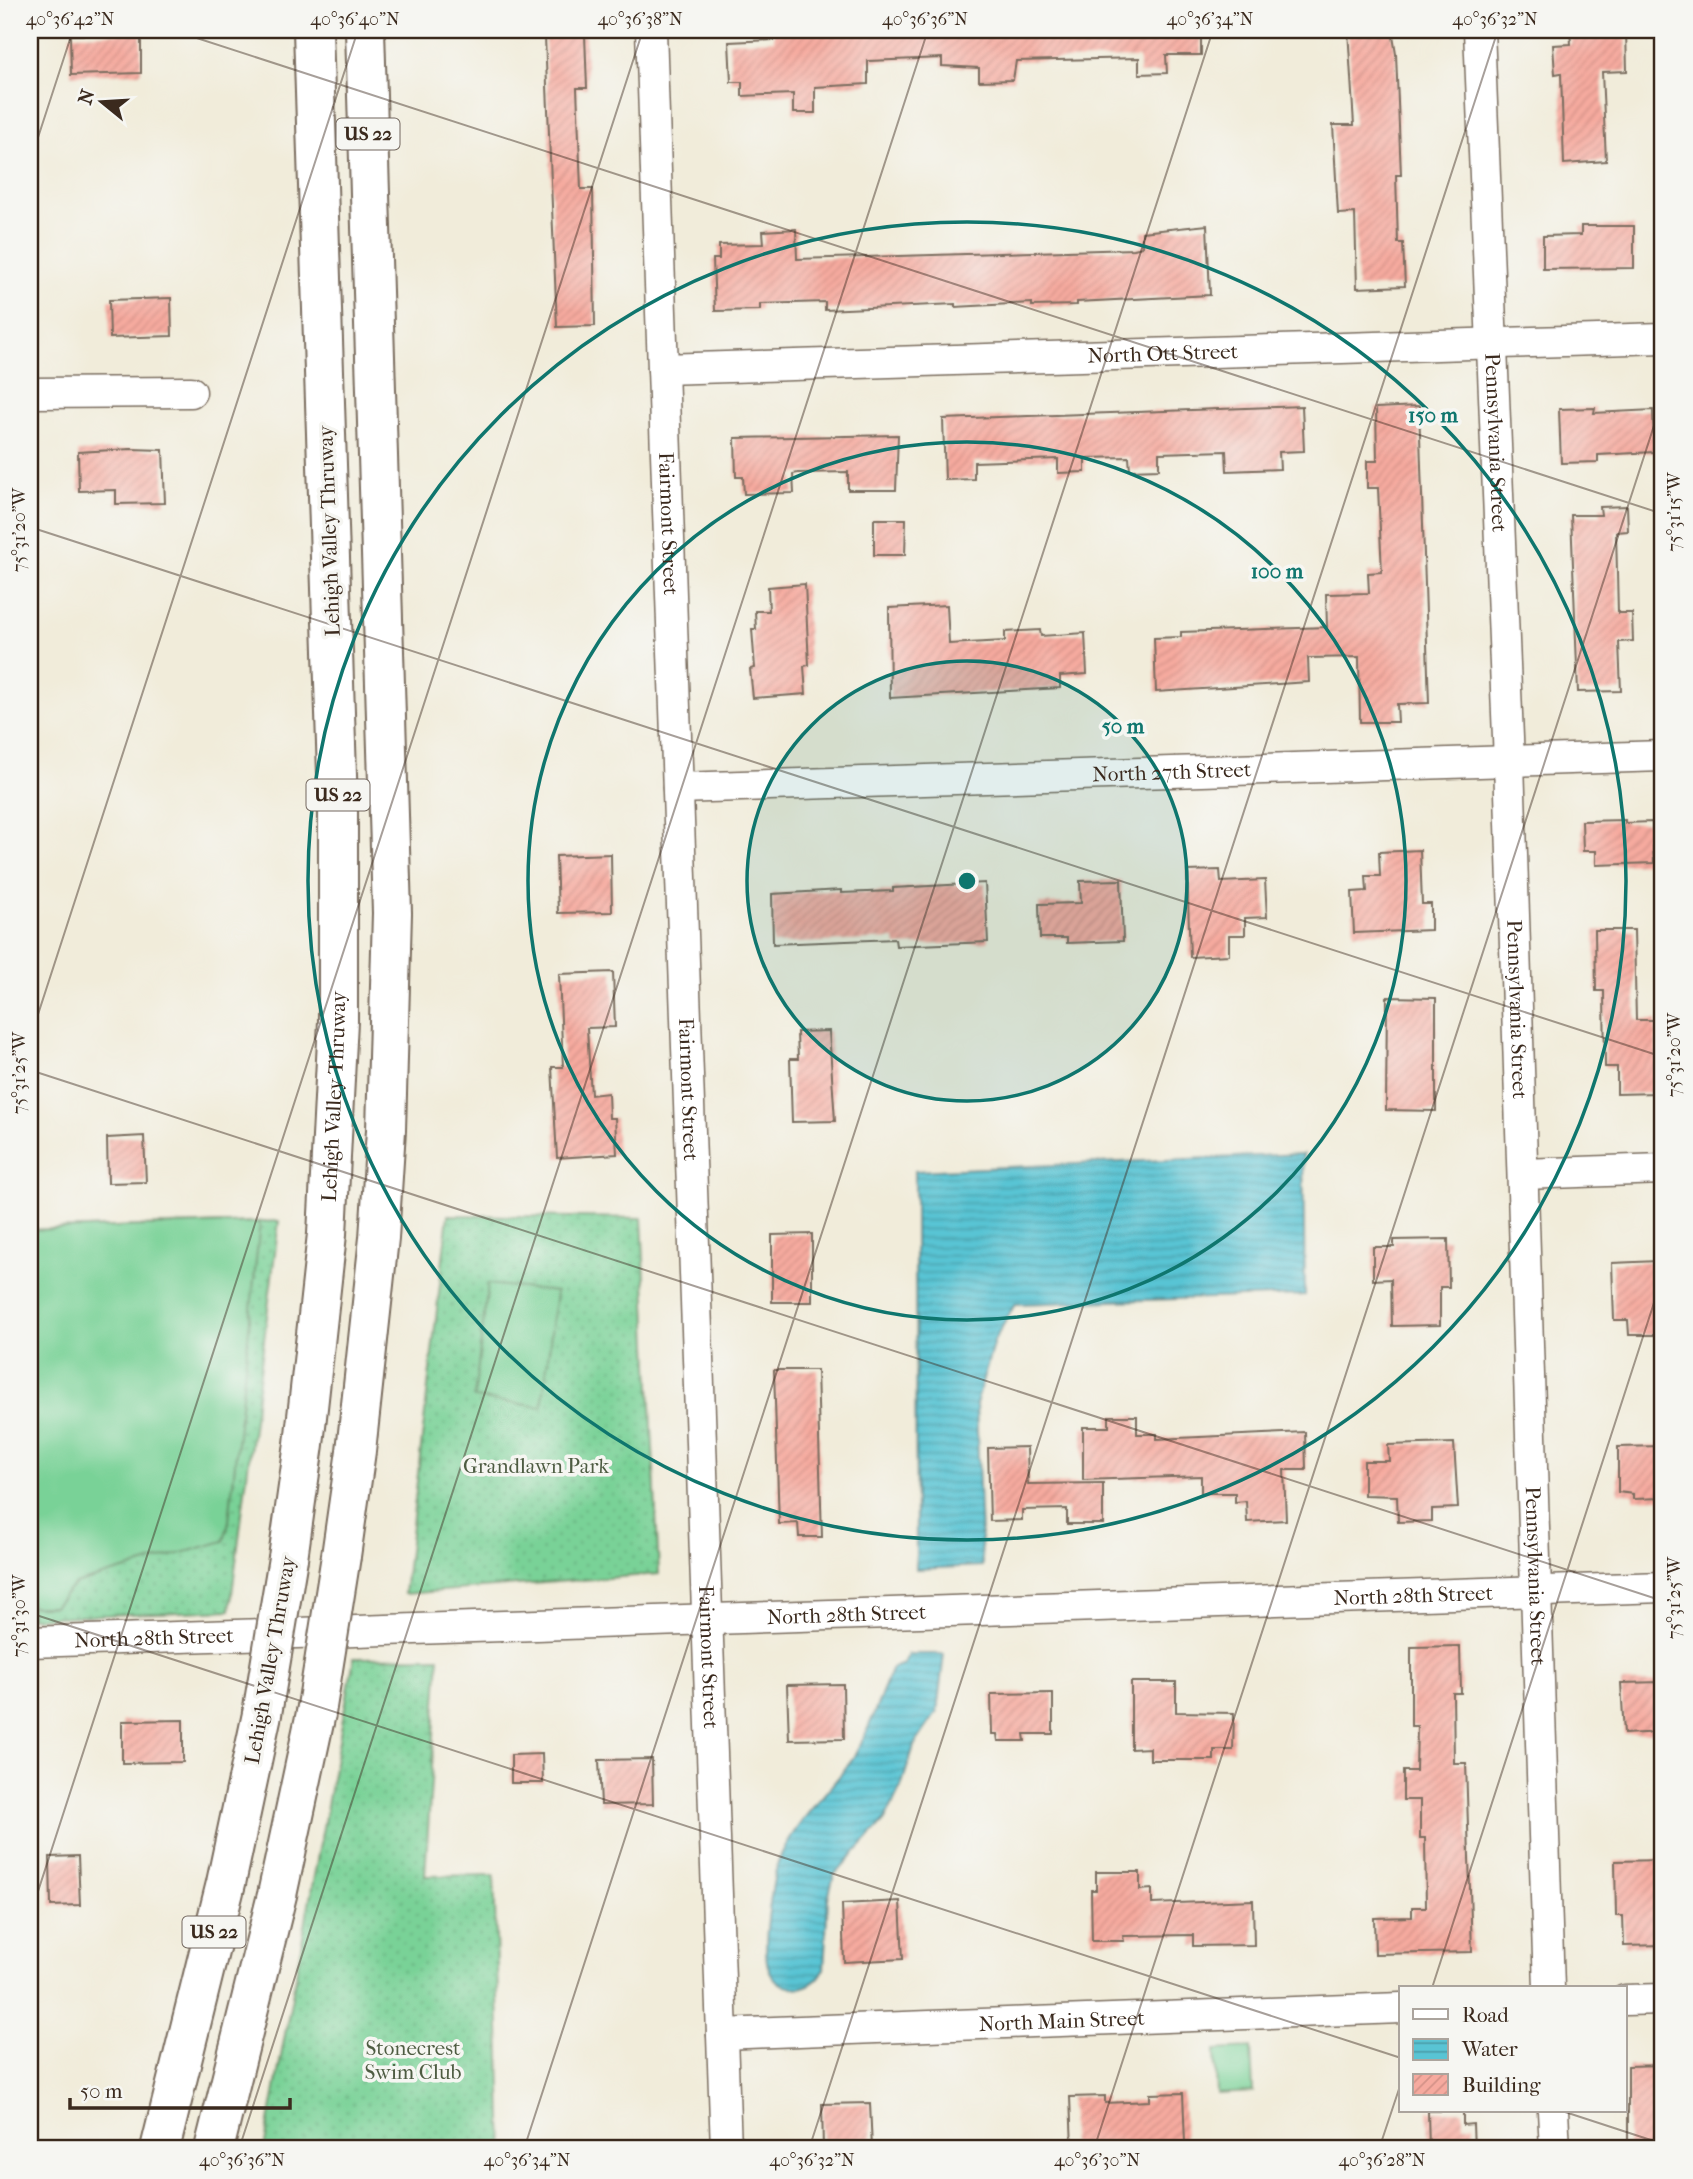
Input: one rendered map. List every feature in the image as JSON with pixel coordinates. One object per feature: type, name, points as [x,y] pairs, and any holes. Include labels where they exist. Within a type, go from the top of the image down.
[{"type":"highway","name":"Lehigh Valley Thruway","points":[[160,2149],[226,1883],[262,1714],[306,1431],[327,1234],[338,1021],[338,806],[313,30]]},
{"type":"highway","name":"US 22","points":[[214,2149],[277,1895],[316,1713],[356,1451],[379,1238],[386,1130],[392,927],[365,30]]},
{"type":"street","name":"Fairmont Street","points":[[650,30],[726,2149]]},
{"type":"street","name":"Pennsylvania Street","points":[[1479,30],[1509,762],[1549,1986]]},
{"type":"street","name":"North Ott Street","points":[[663,369],[1663,338]]},
{"type":"street","points":[[30,393],[191,392]]},
{"type":"street","name":"North 27th Street","points":[[678,788],[1663,756]]},
{"type":"street","points":[[1522,1174],[1663,1169]]},
{"type":"street","name":"North 28th Street","points":[[30,1642],[1663,1587]]},
{"type":"street","points":[[1626,2000],[1663,1999]]},
{"type":"street","name":"North Main Street","points":[[722,2034],[1399,2008]]},
{"type":"street","points":[[1553,2112],[1555,2149]]},
{"type":"green space","name":"Grandlawn Park","points":[[448,1215],[642,1218],[659,1574],[404,1594]]},
{"type":"green space","points":[[279,1221],[230,1610],[30,1618],[30,1230]]},
{"type":"green space","points":[[260,1222],[229,1521],[224,1541],[75,1584],[54,1606],[30,1606],[30,1230]]},
{"type":"green space","points":[[488,1284],[556,1292],[542,1407],[474,1398]]},
{"type":"green space","name":"Stonecrest Swim Club","points":[[439,1657],[425,1876],[494,1875],[503,2149],[264,2149],[354,1658]]},
{"type":"green space","points":[[1251,2048],[1253,2092],[1217,2094],[1215,2050]]},
{"type":"water","points":[[1303,1154],[1305,1295],[1015,1304],[994,1341],[976,1404],[982,1566],[916,1569],[915,1171]]},
{"type":"water","points":[[908,1654],[944,1654],[937,1712],[914,1746],[901,1787],[885,1820],[834,1875],[828,1898],[824,1969],[819,1977],[804,1987],[787,1986],[773,1975],[766,1957],[773,1882],[779,1860],[794,1832],[854,1756],[892,1668],[904,1664]]},
{"type":"building","points":[[774,30],[1201,30],[1201,55],[1166,55],[1167,73],[1139,74],[1139,58],[1016,61],[1013,80],[979,81],[979,68],[942,66],[942,58],[868,61],[868,84],[815,87],[815,113],[793,113],[793,94],[742,96],[742,82],[731,82],[729,42],[774,40]]},
{"type":"building","points":[[1348,30],[1392,30],[1396,54],[1401,175],[1396,175],[1398,243],[1403,243],[1405,286],[1357,288],[1355,213],[1338,214],[1333,125],[1354,125]]},
{"type":"building","points":[[1570,30],[1626,30],[1627,71],[1602,72],[1606,161],[1564,164],[1561,73],[1555,74],[1553,45],[1571,44]]},
{"type":"building","points":[[141,33],[141,73],[71,75],[70,35]]},
{"type":"building","points":[[585,35],[587,88],[577,88],[581,189],[593,189],[595,326],[557,327],[545,37]]},
{"type":"building","points":[[1207,225],[1210,295],[1077,302],[1077,305],[1032,306],[1032,303],[955,307],[955,304],[825,310],[825,302],[760,304],[760,310],[715,311],[713,259],[719,259],[719,245],[764,244],[763,231],[796,229],[797,259],[1134,249],[1142,247],[1142,232]]},
{"type":"building","points":[[1581,226],[1634,226],[1634,268],[1543,269],[1543,236],[1581,235]]},
{"type":"building","points":[[171,298],[172,336],[110,338],[109,300]]},
{"type":"building","points":[[1302,406],[1304,451],[1279,452],[1280,469],[1227,471],[1226,451],[1159,453],[1159,469],[1130,470],[1129,457],[1085,458],[1085,472],[1058,473],[1058,459],[974,462],[974,479],[945,480],[943,419]]},
{"type":"building","points":[[1419,406],[1429,703],[1397,704],[1398,722],[1360,722],[1359,657],[1308,658],[1309,682],[1156,692],[1154,638],[1181,637],[1181,632],[1327,627],[1326,594],[1369,593],[1368,573],[1382,572],[1378,488],[1367,488],[1367,461],[1377,461],[1376,408]]},
{"type":"building","points":[[1595,408],[1594,413],[1653,410],[1654,452],[1598,455],[1598,462],[1561,463],[1559,409]]},
{"type":"building","points":[[898,435],[896,490],[848,490],[848,472],[798,473],[793,474],[794,493],[744,494],[743,477],[736,477],[735,438]]},
{"type":"building","points":[[163,450],[165,503],[116,504],[116,490],[79,491],[78,452]]},
{"type":"building","points":[[1627,506],[1628,531],[1616,532],[1618,613],[1632,613],[1633,641],[1619,642],[1621,691],[1578,692],[1571,515],[1601,515],[1600,507]]},
{"type":"building","points":[[874,519],[906,519],[905,555],[874,555]]},
{"type":"building","points":[[805,584],[809,665],[804,666],[806,694],[753,698],[750,669],[755,668],[752,629],[756,629],[755,611],[769,611],[768,587]]},
{"type":"building","points":[[947,605],[949,644],[1005,641],[1005,632],[1040,630],[1041,636],[1085,633],[1087,674],[1060,676],[1060,688],[890,698],[889,608]]},
{"type":"building","points":[[1625,820],[1625,823],[1652,822],[1654,863],[1596,865],[1596,851],[1583,851],[1582,821]]},
{"type":"building","points":[[1420,850],[1422,904],[1431,904],[1431,930],[1354,933],[1352,892],[1367,891],[1366,876],[1380,876],[1379,852]]},
{"type":"building","points":[[611,854],[612,912],[558,913],[556,856]]},
{"type":"building","points":[[1220,870],[1221,882],[1265,880],[1267,917],[1245,918],[1245,935],[1229,935],[1229,955],[1190,957],[1187,871]]},
{"type":"building","points":[[1121,880],[1123,941],[1067,943],[1067,938],[1040,938],[1039,904],[1081,903],[1080,881]]},
{"type":"building","points":[[985,883],[988,942],[896,946],[895,939],[773,944],[772,894],[841,890],[841,893],[893,891],[893,888]]},
{"type":"building","points":[[1595,930],[1634,930],[1636,1020],[1656,1020],[1657,1093],[1617,1094],[1617,1067],[1605,1067],[1604,991],[1596,991]]},
{"type":"building","points":[[613,972],[615,1027],[587,1028],[591,1095],[608,1093],[609,1118],[615,1118],[617,1154],[557,1158],[552,1067],[563,1067],[559,974]]},
{"type":"building","points":[[1387,997],[1436,998],[1436,1111],[1386,1110]]},
{"type":"building","points":[[829,1031],[835,1121],[792,1122],[790,1059],[798,1059],[797,1032]]},
{"type":"building","points":[[144,1136],[146,1182],[108,1183],[107,1138]]},
{"type":"building","points":[[812,1234],[812,1302],[772,1302],[772,1235]]},
{"type":"building","points":[[1448,1239],[1449,1287],[1440,1287],[1440,1325],[1392,1326],[1391,1279],[1373,1280],[1373,1247],[1394,1247],[1394,1240]]},
{"type":"building","points":[[1658,1261],[1659,1271],[1663,1271],[1663,1319],[1655,1319],[1655,1335],[1629,1335],[1628,1320],[1614,1320],[1612,1263]]},
{"type":"building","points":[[774,1370],[817,1370],[822,1537],[799,1537],[798,1523],[779,1524]]},
{"type":"building","points":[[1109,1416],[1137,1416],[1137,1434],[1157,1434],[1157,1439],[1305,1432],[1306,1470],[1284,1470],[1286,1520],[1247,1522],[1246,1501],[1235,1502],[1235,1493],[1201,1493],[1201,1476],[1083,1480],[1083,1427],[1109,1427]]},
{"type":"building","points":[[1454,1443],[1458,1508],[1432,1509],[1432,1521],[1398,1522],[1397,1496],[1364,1495],[1364,1461],[1389,1461],[1388,1445]]},
{"type":"building","points":[[1663,1446],[1662,1498],[1633,1499],[1633,1494],[1618,1492],[1618,1447]]},
{"type":"building","points":[[1027,1447],[1028,1484],[1103,1483],[1103,1524],[1067,1524],[1067,1509],[1022,1510],[1022,1520],[990,1521],[988,1448]]},
{"type":"building","points":[[1460,1646],[1461,1693],[1453,1693],[1454,1763],[1466,1763],[1472,1952],[1375,1954],[1374,1918],[1412,1917],[1412,1907],[1426,1907],[1425,1838],[1420,1838],[1420,1800],[1403,1800],[1403,1771],[1416,1771],[1417,1726],[1411,1726],[1411,1647]]},
{"type":"building","points":[[1131,1682],[1176,1682],[1176,1712],[1234,1713],[1233,1750],[1214,1750],[1214,1760],[1150,1760],[1150,1748],[1131,1749]]},
{"type":"building","points":[[1663,1682],[1663,1732],[1624,1734],[1621,1683]]},
{"type":"building","points":[[843,1684],[844,1739],[789,1740],[787,1685]]},
{"type":"building","points":[[1053,1693],[1053,1734],[1024,1734],[1025,1741],[998,1741],[997,1734],[992,1734],[991,1694]]},
{"type":"building","points":[[183,1720],[183,1762],[122,1763],[122,1721]]},
{"type":"building","points":[[542,1754],[543,1783],[511,1783],[511,1755]]},
{"type":"building","points":[[652,1759],[653,1804],[601,1805],[599,1760]]},
{"type":"building","points":[[78,1856],[80,1905],[51,1906],[50,1857]]},
{"type":"building","points":[[1663,1860],[1663,1945],[1624,1946],[1623,1916],[1616,1916],[1615,1861]]},
{"type":"building","points":[[1096,1872],[1140,1872],[1140,1890],[1152,1889],[1152,1904],[1253,1900],[1254,1945],[1193,1946],[1193,1935],[1123,1936],[1124,1941],[1092,1941],[1091,1890],[1096,1890]]},
{"type":"building","points":[[900,1901],[903,1959],[844,1962],[842,1904]]},
{"type":"building","points":[[1663,2065],[1663,2149],[1628,2149],[1628,2066]]},
{"type":"building","points":[[1183,2093],[1185,2143],[1152,2144],[1153,2149],[1130,2149],[1130,2145],[1072,2148],[1070,2097],[1105,2096],[1105,2103],[1150,2101],[1150,2094]]},
{"type":"building","points":[[870,2103],[872,2149],[823,2149],[822,2104]]},
{"type":"building","points":[[1428,2112],[1463,2112],[1463,2125],[1473,2124],[1474,2149],[1429,2149]]}]
